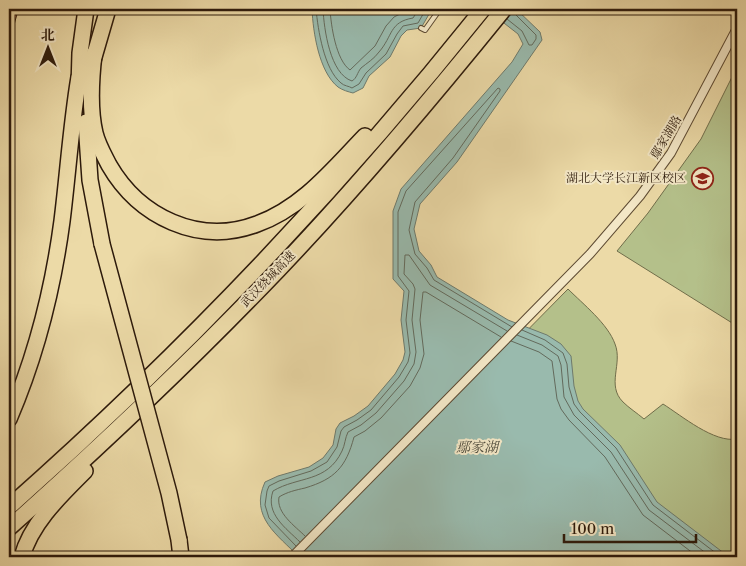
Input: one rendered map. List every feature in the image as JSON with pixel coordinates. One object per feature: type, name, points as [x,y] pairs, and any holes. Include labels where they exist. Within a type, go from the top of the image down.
[{"type":"highway","points":[[86,9],[79,77],[80,157],[86,204],[169,494],[175,541],[181,557]]},
{"type":"highway","points":[[98,245],[86,141],[87,98],[94,54],[108,9]]},
{"type":"highway","name":"武汉绕城高速","points":[[9,528],[122,425],[286,261],[373,166],[504,9]]},
{"type":"highway","points":[[94,54],[92,101],[95,134],[104,156],[125,188],[149,210],[177,225],[197,230],[230,230],[263,222],[283,212],[305,196],[376,126],[479,15]]},
{"type":"highway","name":"武汉绕城高速","points":[[9,507],[97,427],[268,257],[367,149],[479,15]]},
{"type":"highway","points":[[9,419],[37,344],[52,279],[62,220],[73,114],[79,77]]},
{"type":"highway","points":[[22,557],[28,538],[44,516],[81,475],[166,393],[240,309]]},
{"type":"highway","points":[[173,557],[175,541]]},
{"type":"street","name":"鄢家湖路","points":[[292,557],[607,236],[671,153],[737,28]]},
{"type":"lane","points":[[421,28],[425,30],[440,9]]},
{"type":"green space","name":"湖北大学长江新区校区","points":[[736,69],[737,326],[617,251],[648,213],[701,139]]},
{"type":"green space","name":"鄢家湖","points":[[568,289],[607,329],[612,337],[617,352],[616,389],[625,404],[644,419],[663,404],[708,433],[718,437],[737,439],[737,557],[304,557]]},
{"type":"water","points":[[312,9],[432,9],[421,28],[407,30],[401,36],[390,57],[369,76],[363,88],[353,93],[338,87],[326,72],[318,51]]},
{"type":"water","name":"鄢家湖","points":[[486,9],[516,9],[540,32],[542,40],[457,162],[420,204],[414,229],[419,251],[431,265],[437,277],[508,320],[547,335],[561,344],[571,356],[574,386],[578,401],[583,409],[620,445],[657,502],[729,557],[299,557],[275,533],[263,515],[261,494],[265,482],[309,467],[323,458],[333,445],[336,429],[340,423],[368,406],[395,374],[403,360],[405,352],[401,320],[404,291],[393,279],[393,211],[401,189],[512,62],[523,44],[518,34]]},
{"type":"building","points":[[9,12],[17,14],[11,36],[9,36]]},
{"type":"place","name":"湖北大学长江新区校区","points":[[702,178]]}]
